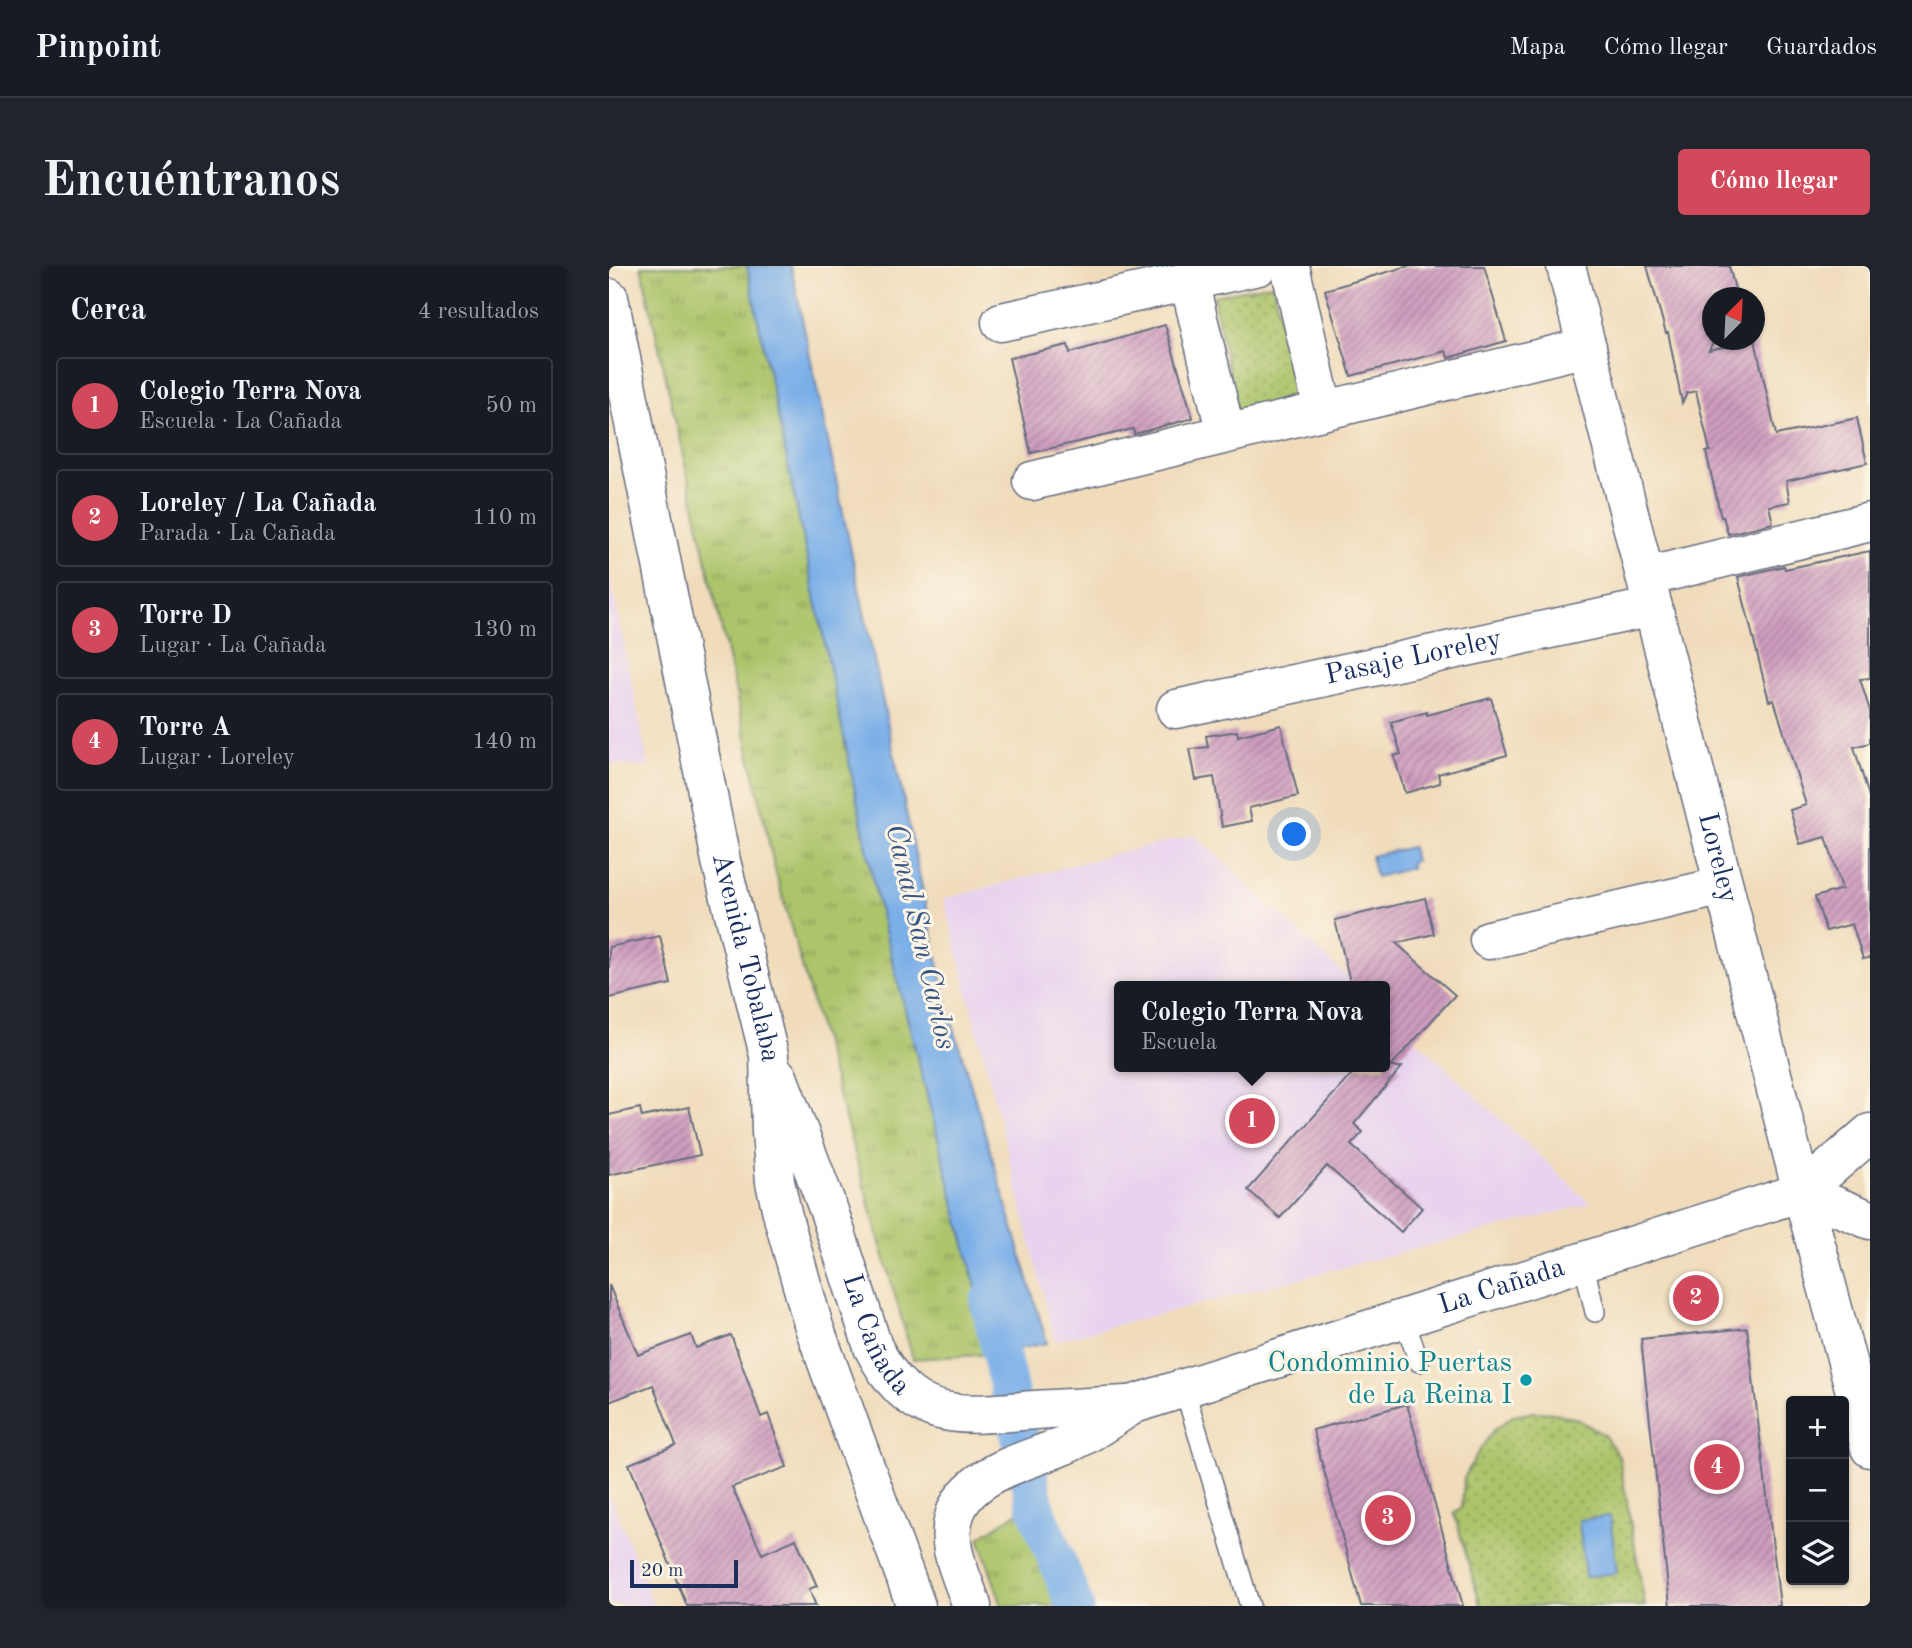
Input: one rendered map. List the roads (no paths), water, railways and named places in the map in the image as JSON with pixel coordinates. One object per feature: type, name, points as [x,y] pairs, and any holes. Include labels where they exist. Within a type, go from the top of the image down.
[{"type":"main road","points":[[1001,322],[1259,266]]},
{"type":"main road","points":[[1290,266],[1323,410]]},
{"type":"main road","name":"Loreley","points":[[1566,266],[1870,1448]]},
{"type":"main road","points":[[1189,281],[1226,434]]},
{"type":"main road","name":"Avenida Tobalaba","points":[[609,298],[721,861],[769,1055],[775,1182],[797,1274],[814,1327],[916,1606]]},
{"type":"main road","points":[[1032,481],[1587,347]]},
{"type":"main road","name":"Pasaje Loreley","points":[[1176,709],[1649,592],[1870,522]]},
{"type":"main road","points":[[1489,940],[1724,886]]},
{"type":"main road","name":"La Cañada","points":[[769,1055],[829,1211],[873,1347],[896,1384],[910,1397],[932,1409],[951,1413],[981,1415],[1135,1404]]},
{"type":"main road","points":[[1870,1133],[1802,1192],[1870,1220]]},
{"type":"main road","name":"La Cañada","points":[[972,1606],[954,1554],[953,1521],[968,1492],[980,1480],[994,1472],[1064,1446],[1135,1404],[1802,1192]]},
{"type":"lane","points":[[1583,1261],[1595,1312]]},
{"type":"lane","points":[[1404,1319],[1419,1362]]},
{"type":"lane","points":[[1184,1388],[1250,1606]]},
{"type":"water","points":[[747,266],[791,266],[946,1001],[1047,1343],[993,1354],[879,907]]},
{"type":"water","points":[[1412,847],[1415,861],[1410,863],[1411,868],[1376,877],[1371,856]]},
{"type":"water","points":[[1050,1506],[1089,1606],[1056,1606],[1020,1511]]},
{"type":"water","points":[[1610,1516],[1617,1573],[1585,1577],[1579,1520]]},
{"type":"waterway","name":"Canal San Carlos","points":[[989,1302],[1036,1508],[1075,1606]]},
{"type":"place","name":"Colegio Terra Nova","points":[[1252,1121]]},
{"type":"place","name":"Loreley / La Cañada","points":[[1696,1298]]},
{"type":"place","name":"Condominio Puertas de La Reina I","points":[[1526,1380]]},
{"type":"place","name":"Torre A","points":[[1717,1467]]},
{"type":"place","name":"Torre D","points":[[1388,1518]]}]
